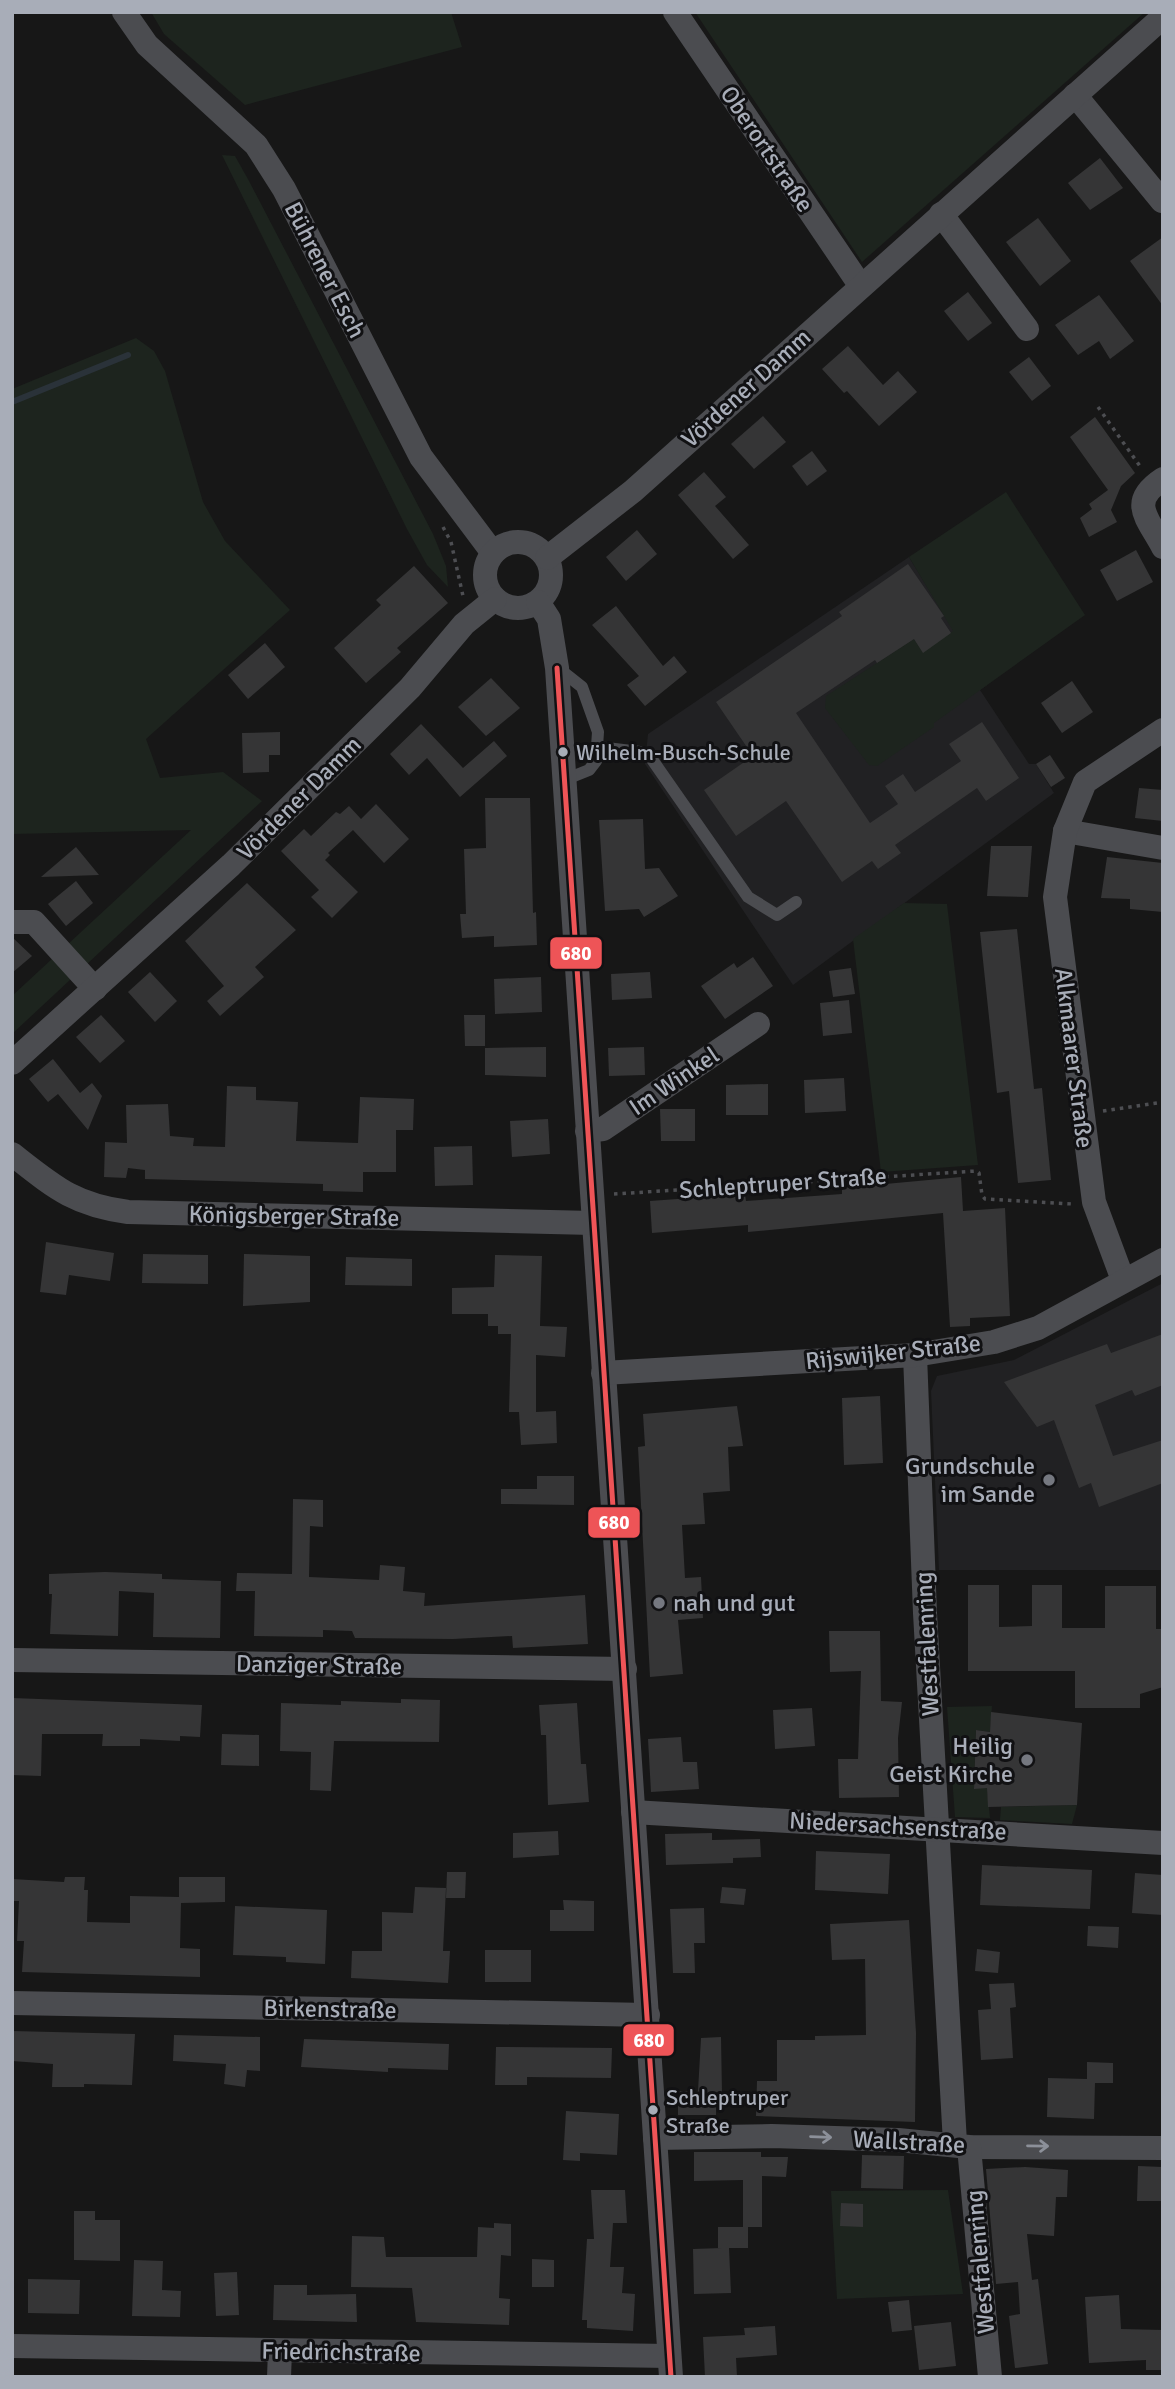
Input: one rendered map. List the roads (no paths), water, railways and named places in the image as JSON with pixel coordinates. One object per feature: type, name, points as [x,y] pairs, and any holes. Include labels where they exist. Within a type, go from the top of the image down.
[{"type":"street","name":"Bührener Esch","points":[[124,12],[147,45],[256,145],[284,189],[421,457],[493,553]]},
{"type":"street","name":"Oberortstraße","points":[[675,12],[860,285]]},
{"type":"street","name":"Vördener Damm","points":[[547,558],[633,491],[860,285],[1163,17]]},
{"type":"street","points":[[1075,95],[1162,201]]},
{"type":"street","points":[[941,214],[1027,329]]},
{"type":"street","points":[[1158,482],[1145,493],[1142,508],[1163,547]]},
{"type":"street","points":[[522,542],[532,545],[547,558],[552,578],[545,596],[530,607],[511,608],[495,599],[489,591],[485,571],[493,553],[501,546],[522,542]]},
{"type":"street","name":"Vördener Damm","points":[[12,1063],[230,865],[391,707],[464,624],[495,599]]},
{"type":"street","points":[[538,602],[550,619],[557,668],[670,2366]]},
{"type":"street","name":"Alkmaarer Straße","points":[[1123,1279],[1094,1202],[1080,1114],[1055,897],[1065,831],[1086,782],[1163,730]]},
{"type":"street","points":[[1065,831],[1163,848]]},
{"type":"street","points":[[12,922],[34,922],[95,989]]},
{"type":"street","name":"Im Winkel","points":[[587,1131],[603,1129],[758,1024]]},
{"type":"street","name":"Königsberger Straße","points":[[12,1154],[61,1192],[81,1202],[128,1212],[593,1223]]},
{"type":"street","name":"Rijswijker Straße","points":[[603,1373],[915,1354],[994,1342],[1038,1328],[1123,1279],[1163,1260]]},
{"type":"street","name":"Westfalenring","points":[[915,1354],[937,1828],[962,2145],[990,2377]]},
{"type":"street","name":"Danziger Straße","points":[[12,1660],[625,1669]]},
{"type":"street","name":"Niedersachsenstraße","points":[[633,1812],[1163,1843]]},
{"type":"street","name":"Birkenstraße","points":[[12,2003],[648,2015]]},
{"type":"street","name":"Wallstraße","points":[[655,2138],[772,2136],[962,2145],[1163,2148]]},
{"type":"street","name":"Friedrichstraße","points":[[12,2346],[280,2351],[670,2366]]},
{"type":"street","points":[[279,2377],[280,2351]]},
{"type":"lane","points":[[557,668],[582,687],[598,732],[596,761],[589,770],[564,780]]},
{"type":"lane","points":[[598,747],[640,752],[651,758],[748,897],[763,909],[777,915],[796,902]]},
{"type":"waterway","points":[[12,402],[128,355]]},
{"type":"place","name":"Wilhelm-Busch-Schule","points":[[563,752]]},
{"type":"place","name":"Grundschule im Sande","points":[[1049,1480]]},
{"type":"place","name":"nah und gut","points":[[659,1603]]},
{"type":"place","name":"Heilig Geist Kirche","points":[[1027,1760]]},
{"type":"place","name":"Schleptruper Straße","points":[[653,2110]]}]
